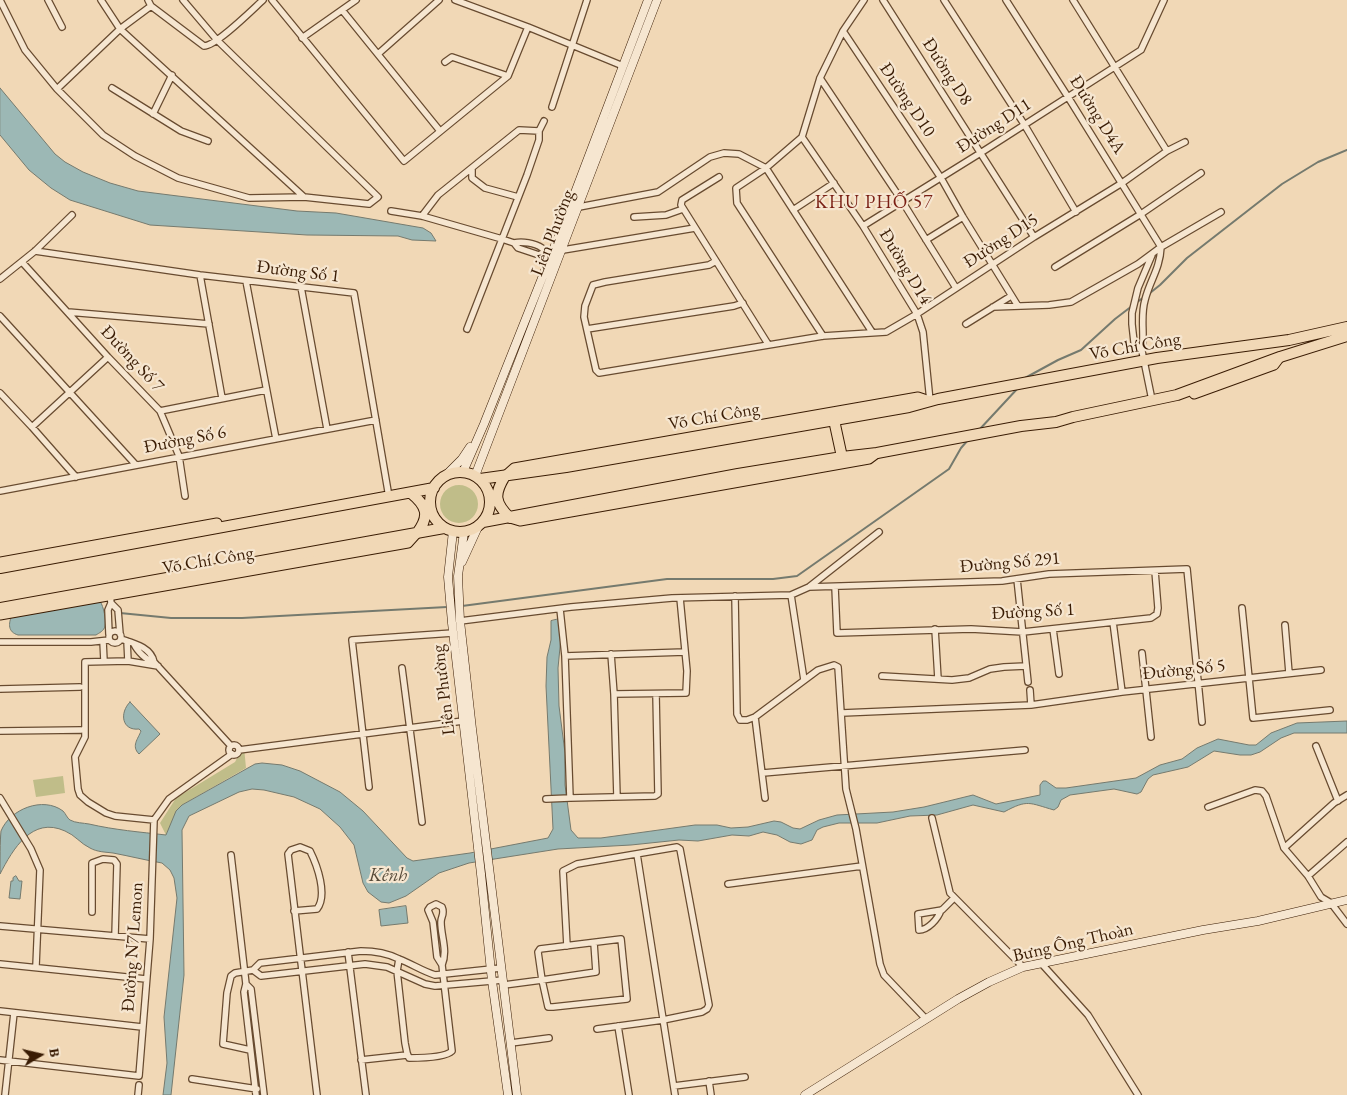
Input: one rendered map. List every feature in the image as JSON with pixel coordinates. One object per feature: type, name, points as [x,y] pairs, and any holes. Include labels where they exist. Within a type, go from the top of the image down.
[{"type":"highway","name":"Võ Chí Công","points":[[480,478],[505,476],[909,407],[930,400],[1089,371],[1143,356],[1289,340],[1347,327]]},
{"type":"highway","points":[[484,523],[490,504],[486,486],[480,478],[463,472],[453,473],[445,476],[430,489],[427,512],[430,521],[444,530],[464,532],[484,523],[738,474],[878,453],[1021,426],[1056,422],[1148,402],[1177,395],[1280,357],[1347,336]]},
{"type":"highway","points":[[834,420],[842,457]]},
{"type":"highway","points":[[505,476],[498,487],[497,499],[500,508],[510,518]]},
{"type":"highway","name":"Võ Chí Công","points":[[0,568],[284,514],[430,489]]},
{"type":"highway","points":[[411,493],[420,501],[425,512],[426,519],[417,533]]},
{"type":"highway","name":"Võ Chí Công","points":[[0,608],[110,597],[417,533],[444,530]]},
{"type":"main road","name":"Võ Chí Công","points":[[505,476],[514,468],[918,398],[930,400]]},
{"type":"main road","points":[[510,518],[520,521],[869,459],[878,453]]},
{"type":"main road","name":"Võ Chí Công","points":[[0,562],[284,514]]},
{"type":"main road","name":"Võ Chí Công","points":[[0,614],[110,597]]},
{"type":"street","points":[[0,0],[25,50],[56,89],[103,135],[135,156],[178,178],[250,198],[304,197],[369,204],[378,198],[218,40],[183,0]]},
{"type":"street","points":[[48,0],[62,27]]},
{"type":"street","points":[[101,0],[120,29],[304,197]]},
{"type":"street","points":[[56,89],[150,3],[200,45],[208,46],[218,40],[264,0]]},
{"type":"street","points":[[272,0],[404,161],[508,76],[528,27]]},
{"type":"street","points":[[302,38],[356,0]]},
{"type":"street","points":[[378,54],[440,0]]},
{"type":"street","points":[[455,0],[528,27],[623,66]]},
{"type":"street","points":[[552,107],[587,0]]},
{"type":"street","name":"Liên Phường","points":[[463,472],[484,424],[548,253],[648,0]]},
{"type":"street","name":"Liên Phường","points":[[480,478],[561,254],[658,0]]},
{"type":"street","points":[[823,336],[737,203],[736,188],[766,168],[802,137],[820,78],[843,31],[864,0]]},
{"type":"street","name":"Đường D8","points":[[883,0],[1034,236]]},
{"type":"street","points":[[944,0],[1024,124],[1076,212]]},
{"type":"street","name":"Đường D4A","points":[[1006,0],[1161,247]]},
{"type":"street","points":[[1073,0],[1167,151]]},
{"type":"street","name":"Đường D11","points":[[864,226],[1141,50],[1164,0]]},
{"type":"street","points":[[342,10],[440,131]]},
{"type":"street","name":"Đường D10","points":[[843,31],[940,178],[1018,306]]},
{"type":"street","points":[[445,62],[452,57],[508,76]]},
{"type":"street","points":[[153,114],[172,75]]},
{"type":"street","points":[[820,78],[956,288]]},
{"type":"street","points":[[112,88],[181,131],[208,142]]},
{"type":"street","points":[[467,330],[539,140],[538,131],[544,121]]},
{"type":"street","points":[[422,216],[438,195],[519,130],[538,131]]},
{"type":"street","name":"Đường D14","points":[[802,137],[864,226],[917,314],[923,332],[930,400]]},
{"type":"street","name":"Đường D15","points":[[587,329],[596,370],[599,373],[823,336],[886,332],[917,314],[1034,236],[1122,183],[1167,151],[1185,142]]},
{"type":"street","points":[[579,206],[658,192],[710,157],[724,152],[739,154],[766,168],[872,332]]},
{"type":"street","points":[[472,168],[472,178],[485,188],[518,197]]},
{"type":"street","points":[[1055,267],[1141,214],[1201,172]]},
{"type":"street","points":[[719,177],[680,202],[768,344]]},
{"type":"street","points":[[793,210],[834,184]]},
{"type":"street","points":[[634,217],[666,215],[683,209]]},
{"type":"street","points":[[390,211],[422,216],[502,239],[514,243],[518,248],[539,255],[548,253],[561,254],[695,228]]},
{"type":"street","points":[[993,307],[1049,305],[1071,302],[1221,212]]},
{"type":"street","points":[[0,279],[22,262],[72,215]]},
{"type":"street","points":[[926,240],[963,217]]},
{"type":"street","points":[[1148,402],[1143,356],[1142,316],[1144,301],[1160,261],[1161,247]]},
{"type":"street","name":"Đường Số 1","points":[[34,251],[200,276],[354,293],[389,497]]},
{"type":"street","points":[[1143,356],[1134,342],[1132,313],[1138,288],[1152,255]]},
{"type":"street","points":[[716,261],[709,265],[593,285],[585,306],[584,317],[587,329],[743,303]]},
{"type":"street","name":"Đường Số 7","points":[[22,262],[160,411],[179,456],[185,496]]},
{"type":"street","points":[[200,276],[222,398]]},
{"type":"street","points":[[246,281],[276,439]]},
{"type":"street","points":[[301,287],[327,429]]},
{"type":"street","points":[[966,324],[1011,296]]},
{"type":"street","points":[[68,312],[209,324]]},
{"type":"street","points":[[0,316],[136,465]]},
{"type":"street","points":[[1133,333],[1142,331]]},
{"type":"street","points":[[32,426],[108,357]]},
{"type":"street","points":[[160,411],[266,390]]},
{"type":"street","points":[[0,393],[32,426],[76,477]]},
{"type":"street","name":"Đường Số 6","points":[[0,491],[376,420]]},
{"type":"street","points":[[445,476],[462,459],[484,424]]},
{"type":"street","points":[[458,576],[463,559],[484,523]]},
{"type":"street","name":"Liên Phường","points":[[444,530],[452,633],[491,970]]},
{"type":"street","name":"Liên Phường","points":[[464,532],[458,576],[460,621],[502,968]]},
{"type":"street","points":[[460,621],[560,608],[680,598],[791,595],[809,587],[879,532]]},
{"type":"street","name":"Đường Số 291","points":[[809,587],[1017,579],[1049,574],[1187,569],[1198,684]]},
{"type":"street","name":"Đường Số 1","points":[[835,587],[837,633],[935,629],[1023,632],[1151,618],[1156,614],[1158,608],[1155,571]]},
{"type":"street","points":[[1017,579],[1028,682]]},
{"type":"street","points":[[791,595],[804,680]]},
{"type":"street","points":[[735,596],[738,718],[744,721],[755,717],[818,670],[834,665],[838,667],[846,789],[856,829],[880,964],[884,975],[926,1020]]},
{"type":"street","points":[[110,597],[118,610],[128,661]]},
{"type":"street","points":[[104,662],[110,597]]},
{"type":"street","points":[[614,694],[686,693],[687,671],[680,598]]},
{"type":"street","points":[[560,608],[565,656],[569,798]]},
{"type":"street","points":[[1242,608],[1253,718],[1330,710]]},
{"type":"street","points":[[0,614],[0,619]]},
{"type":"street","points":[[1113,622],[1122,692]]},
{"type":"street","points":[[1284,624],[1289,673]]},
{"type":"street","points":[[1053,628],[1059,674]]},
{"type":"street","points":[[935,629],[938,679]]},
{"type":"street","points":[[107,638],[115,631],[134,644],[150,661],[156,664],[231,746],[237,746],[240,750]]},
{"type":"street","points":[[369,787],[352,640],[452,633]]},
{"type":"street","points":[[0,642],[107,638],[115,644],[123,638]]},
{"type":"street","points":[[565,656],[685,652]]},
{"type":"street","points":[[1142,653],[1151,737]]},
{"type":"street","points":[[611,654],[617,797]]},
{"type":"street","points":[[156,664],[128,661],[84,662],[85,736],[76,757],[78,790],[80,795],[88,802],[115,816],[154,820],[169,799],[232,754],[236,755],[240,750],[463,722]]},
{"type":"street","points":[[882,676],[961,679],[1004,667],[1026,666]]},
{"type":"street","points":[[402,668],[422,822]]},
{"type":"street","name":"Đường Số 5","points":[[842,713],[1032,705],[1146,689],[1321,670]]},
{"type":"street","points":[[1198,684],[1202,722]]},
{"type":"street","points":[[0,689],[80,687]]},
{"type":"street","points":[[1030,690],[1032,705]]},
{"type":"street","points":[[549,799],[655,796],[658,794],[656,694]]},
{"type":"street","points":[[755,717],[765,798]]},
{"type":"street","points":[[0,730],[81,730]]},
{"type":"street","points":[[231,746],[230,752],[232,754]]},
{"type":"street","points":[[1316,746],[1338,801]]},
{"type":"street","points":[[762,773],[1025,750]]},
{"type":"street","points":[[1208,807],[1255,790],[1262,791],[1266,796],[1284,848],[1308,876],[1321,897],[1331,903],[1347,924]]},
{"type":"street","points":[[1284,848],[1347,795]]},
{"type":"street","points":[[0,798],[38,863],[40,870],[36,966]]},
{"type":"street","points":[[932,818],[950,894],[1023,966]]},
{"type":"street","name":"Đường N7 Lemon","points":[[10,1062],[138,1076],[150,939],[154,820]]},
{"type":"street","points":[[1308,876],[1347,842]]},
{"type":"street","points":[[294,911],[317,909],[322,896],[318,867],[310,851],[300,847],[291,850],[288,854],[294,911],[300,958],[301,971],[317,1095]]},
{"type":"street","points":[[567,946],[563,871],[577,864],[677,847],[682,852],[709,1005],[702,1012],[663,1020],[597,1029]]},
{"type":"street","points":[[637,854],[675,1095]]},
{"type":"street","points":[[231,855],[245,972],[246,984],[244,992],[255,1092]]},
{"type":"street","points":[[92,912],[92,863],[104,859],[114,860],[117,864],[115,936]]},
{"type":"street","points":[[728,884],[862,866]]},
{"type":"street","points":[[941,910],[918,914],[919,930],[924,930],[936,920],[941,910],[954,898]]},
{"type":"street","name":"Bưng Ông Thoàn","points":[[805,1095],[989,982],[1023,966],[1258,920],[1347,900]]},
{"type":"street","points":[[361,1060],[407,1055],[409,1058],[423,1058],[451,1053],[442,965],[437,957],[433,922],[428,910],[436,904],[444,910],[441,921],[446,956],[442,965]]},
{"type":"street","points":[[0,926],[150,939]]},
{"type":"street","points":[[621,939],[627,999],[549,1007],[542,980],[538,950],[567,946],[621,939]]},
{"type":"street","points":[[253,970],[261,976],[349,965],[375,965],[397,971],[425,984],[445,986],[492,981],[542,980],[596,972],[594,943]]},
{"type":"street","points":[[250,1050],[223,1044],[229,980],[235,973],[253,970],[260,963],[348,952],[376,951],[400,959],[427,972],[443,975],[502,968],[518,1095]]},
{"type":"street","points":[[348,952],[366,1095]]},
{"type":"street","points":[[400,959],[397,971],[407,1055]]},
{"type":"street","points":[[1041,963],[1088,1015],[1138,1095]]},
{"type":"street","points":[[0,964],[146,978]]},
{"type":"street","points":[[491,970],[508,1095]]},
{"type":"street","points":[[192,1079],[255,1092],[264,1092],[251,989],[246,984]]},
{"type":"street","points":[[0,1011],[142,1027]]},
{"type":"street","points":[[5,1095],[14,1013]]},
{"type":"street","points":[[618,1026],[629,1095]]},
{"type":"street","points":[[512,1043],[549,1038]]},
{"type":"street","points":[[0,1060],[10,1062]]},
{"type":"street","points":[[674,1086],[744,1077]]},
{"type":"street","points":[[708,1081],[711,1095]]},
{"type":"street","points":[[138,1095],[139,1085]]},
{"type":"shaded area","points":[[459,485],[472,491],[478,504],[472,517],[459,523],[446,517],[440,504],[446,491]]},
{"type":"shaded area","points":[[240,747],[244,747],[246,768],[182,805],[166,835],[160,823],[176,798],[235,762],[240,752]]},
{"type":"shaded area","points":[[63,776],[65,793],[36,797],[33,780]]},
{"type":"water","points":[[0,88],[55,154],[83,172],[110,183],[138,191],[297,211],[336,213],[423,228],[431,233],[436,241],[412,240],[398,236],[307,235],[150,225],[70,200],[51,188],[29,170],[0,135]]},
{"type":"water","points":[[100,601],[103,607],[105,626],[103,631],[96,635],[18,635],[12,632],[10,627],[12,615]]},
{"type":"water","name":"Kênh","points":[[559,619],[561,637],[558,668],[559,706],[565,753],[565,785],[571,830],[578,838],[601,838],[695,825],[717,825],[731,828],[748,827],[774,821],[800,829],[819,820],[837,815],[893,812],[924,807],[973,795],[996,804],[1040,795],[1040,785],[1043,781],[1056,788],[1066,788],[1136,778],[1160,765],[1182,759],[1197,748],[1218,739],[1256,745],[1271,733],[1297,723],[1347,721],[1347,733],[1294,733],[1251,755],[1214,751],[1188,767],[1153,775],[1148,779],[1141,792],[1137,794],[1114,789],[1070,795],[1061,800],[1058,807],[1054,810],[1024,804],[1004,812],[973,805],[937,815],[910,816],[877,823],[839,823],[817,830],[812,840],[801,844],[763,832],[749,836],[732,835],[698,841],[679,840],[558,849],[469,863],[439,873],[406,896],[389,903],[381,902],[368,892],[363,883],[354,845],[340,827],[320,809],[294,797],[264,790],[252,789],[239,792],[189,816],[182,830],[184,975],[171,1095],[163,1095],[167,1063],[164,1017],[177,898],[174,878],[170,870],[162,863],[101,852],[87,846],[65,831],[43,828],[33,831],[18,845],[0,874],[1,831],[5,823],[19,811],[28,807],[46,805],[63,811],[74,822],[166,835],[176,811],[182,805],[255,764],[262,763],[282,765],[300,771],[340,792],[363,811],[407,858],[413,861],[470,853],[548,838],[553,829],[546,686],[547,657],[551,640],[551,621]]},
{"type":"water","points":[[130,702],[160,734],[139,754],[135,745],[141,731],[129,727],[124,720],[124,711]]},
{"type":"water","points":[[16,876],[19,881],[22,881],[20,899],[9,898],[11,881]]},
{"type":"water","points":[[406,906],[408,923],[381,926],[379,910]]},
{"type":"waterway","points":[[1150,293],[1187,258],[1282,184],[1318,162],[1347,150]]},
{"type":"waterway","points":[[1136,303],[1144,297]]},
{"type":"waterway","points":[[1025,378],[1081,350],[1132,306]]},
{"type":"waterway","points":[[979,430],[1018,388]]},
{"type":"waterway","points":[[462,606],[667,579],[773,579],[797,576],[949,469],[968,440]]},
{"type":"waterway","points":[[120,613],[171,618],[242,618],[447,607]]},
{"type":"district","name":"KHU PHỐ 57","points":[[874,203]]}]
